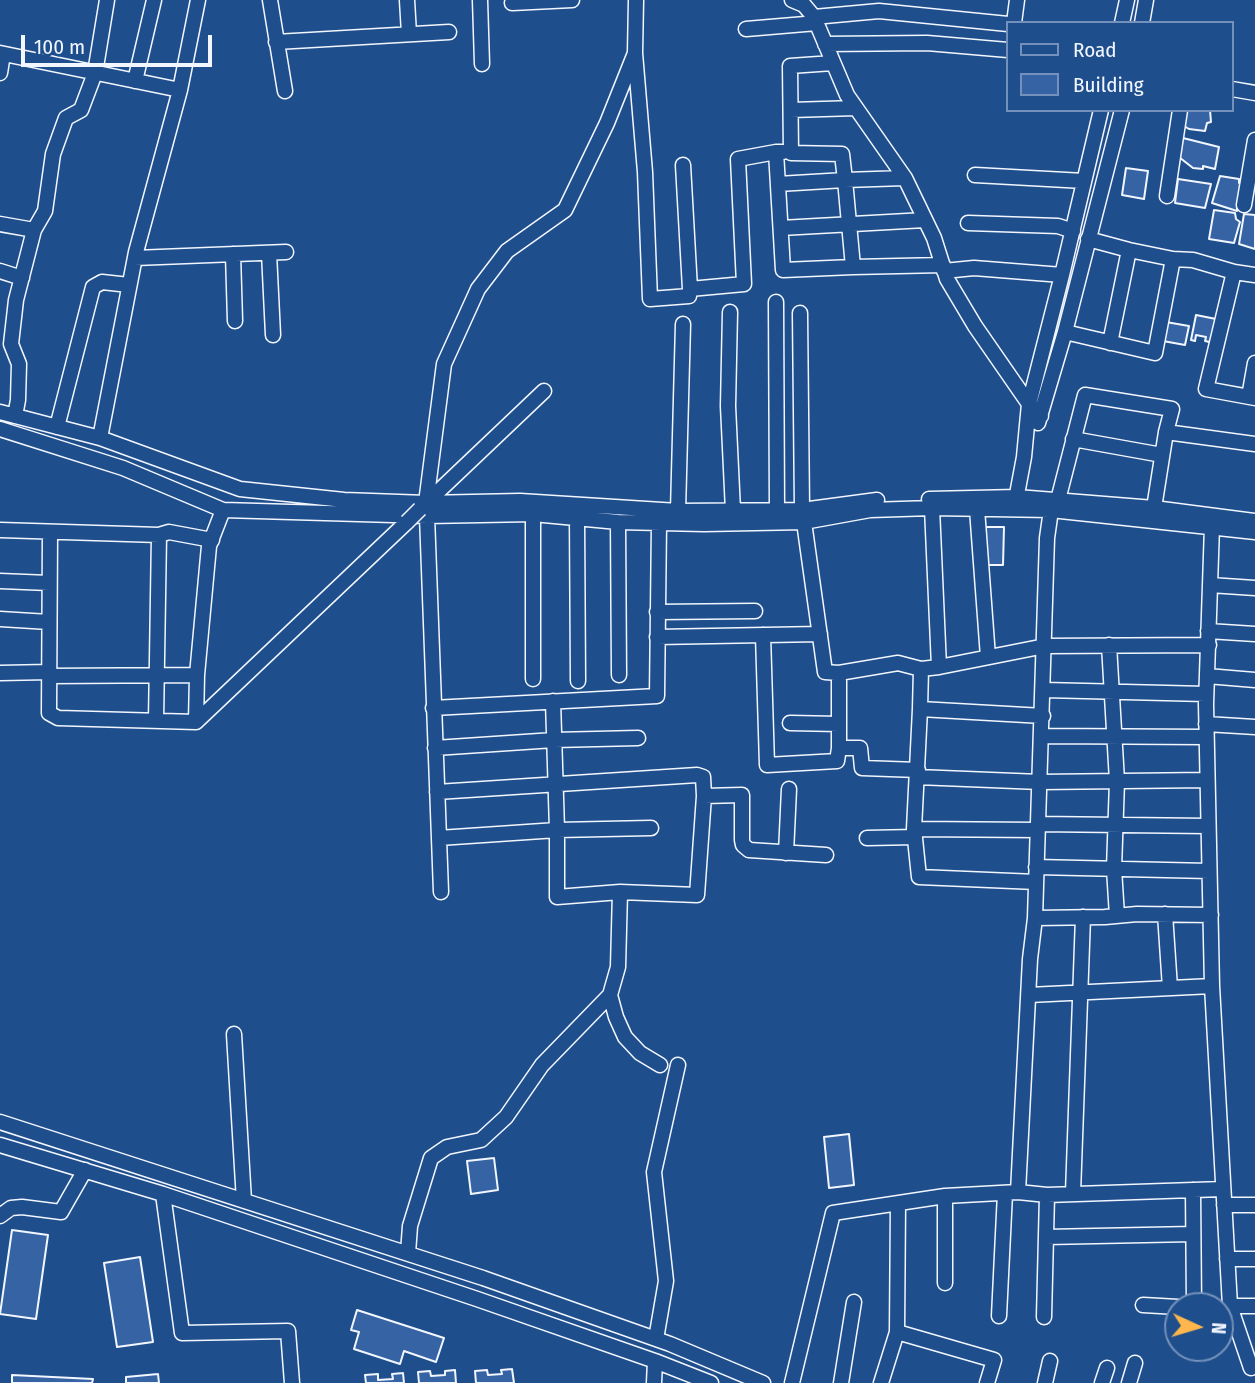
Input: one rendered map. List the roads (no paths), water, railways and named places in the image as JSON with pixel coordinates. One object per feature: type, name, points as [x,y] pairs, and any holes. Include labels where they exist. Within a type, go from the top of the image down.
[{"type":"street","points":[[15,416],[19,364],[11,344],[16,300],[34,230],[45,211],[53,154],[66,118],[81,110],[95,73],[107,0]]},
{"type":"street","points":[[135,81],[154,0]]},
{"type":"street","points":[[100,438],[135,258],[180,90],[198,0]]},
{"type":"street","points":[[280,0],[270,0],[285,91]]},
{"type":"street","points":[[407,0],[408,34]]},
{"type":"street","points":[[480,0],[482,64]]},
{"type":"street","points":[[512,3],[572,0]]},
{"type":"street","points":[[636,0],[635,52],[645,172],[650,299],[689,296],[682,165]]},
{"type":"street","points":[[792,0],[804,5],[815,20],[847,95],[905,178],[925,220],[947,279],[975,326],[1029,404],[1041,416]]},
{"type":"street","points":[[1014,21],[1017,0]]},
{"type":"street","points":[[1122,21],[1127,0]]},
{"type":"street","points":[[1142,21],[1146,0]]},
{"type":"street","points":[[746,29],[815,20],[852,7],[880,11],[907,7],[1006,24]]},
{"type":"street","points":[[276,43],[449,32]]},
{"type":"street","points":[[825,44],[927,43],[1006,50]]},
{"type":"street","points":[[442,892],[425,509],[444,365],[478,289],[507,251],[565,210],[607,123],[635,52]]},
{"type":"street","points":[[0,73],[2,54],[180,90]]},
{"type":"street","points":[[833,63],[790,66],[791,110],[778,184],[783,270],[852,267],[974,268],[1062,275]]},
{"type":"street","points":[[1234,89],[1255,93]]},
{"type":"street","points":[[791,110],[856,108]]},
{"type":"street","points":[[1016,504],[1029,404],[1100,112]]},
{"type":"street","points":[[1024,457],[1041,416],[1065,332],[1121,112]]},
{"type":"street","points":[[1167,196],[1180,112]]},
{"type":"street","points":[[1244,205],[1255,140]]},
{"type":"street","points":[[690,289],[744,284],[738,159],[783,153],[842,154],[852,267]]},
{"type":"street","points":[[975,174],[1083,181]]},
{"type":"street","points":[[778,184],[905,178]]},
{"type":"street","points":[[781,228],[925,220]]},
{"type":"street","points":[[968,223],[1058,226],[1073,231]]},
{"type":"street","points":[[0,224],[34,230]]},
{"type":"street","points":[[1088,239],[1129,250],[1193,260],[1255,275]]},
{"type":"street","points":[[1110,343],[1129,250]]},
{"type":"street","points":[[135,258],[286,252]]},
{"type":"street","points":[[269,253],[273,335]]},
{"type":"street","points":[[233,254],[235,321]]},
{"type":"street","points":[[1065,332],[1155,352],[1173,258]]},
{"type":"street","points":[[0,271],[22,278]]},
{"type":"street","points":[[1234,272],[1206,390],[1252,398],[1255,363]]},
{"type":"street","points":[[57,427],[93,286],[102,282],[129,285]]},
{"type":"street","points":[[776,302],[777,511]]},
{"type":"street","points":[[730,312],[728,406],[733,510]]},
{"type":"street","points":[[800,313],[803,516],[825,672],[839,673],[898,663],[921,669],[939,667],[1045,646],[1109,645],[1255,634]]},
{"type":"street","points":[[678,511],[683,324]]},
{"type":"street","points":[[50,531],[49,713],[52,717],[196,722],[407,522],[425,509],[544,391]]},
{"type":"street","points":[[999,1316],[1035,918],[1048,538],[1085,395],[1172,409],[1154,508]]},
{"type":"street","points":[[0,412],[100,438],[240,489],[425,509],[520,501],[678,511],[777,511],[803,516],[877,500],[1154,508],[1255,521]]},
{"type":"street","points":[[0,429],[123,468],[223,510],[425,509],[659,523],[870,510],[977,509],[1016,504]]},
{"type":"street","points":[[1166,432],[1255,444]]},
{"type":"street","points":[[1073,439],[1162,455]]},
{"type":"street","points":[[1055,505],[1255,533]]},
{"type":"street","points":[[932,508],[939,667]]},
{"type":"street","points":[[977,509],[988,657]]},
{"type":"street","points":[[196,722],[197,675],[209,546],[223,510]]},
{"type":"street","points":[[533,514],[533,679]]},
{"type":"street","points":[[577,517],[578,681]]},
{"type":"street","points":[[618,522],[619,675]]},
{"type":"street","points":[[433,708],[657,695],[659,523]]},
{"type":"street","points":[[1212,526],[1206,694],[1209,871],[1212,986],[1229,1292]]},
{"type":"street","points":[[0,530],[159,535],[169,532],[212,540]]},
{"type":"street","points":[[156,721],[159,535]]},
{"type":"street","points":[[0,581],[49,583]]},
{"type":"street","points":[[1210,585],[1255,588]]},
{"type":"street","points":[[657,612],[755,611]]},
{"type":"street","points":[[0,620],[49,622]]},
{"type":"street","points":[[657,637],[820,634]]},
{"type":"street","points":[[763,635],[767,765],[837,761],[839,673]]},
{"type":"street","points":[[1109,645],[1116,737],[1117,825],[1114,869],[1117,916]]},
{"type":"street","points":[[921,669],[914,833],[919,877],[1036,883]]},
{"type":"street","points":[[0,673],[197,675]]},
{"type":"street","points":[[1207,676],[1255,680]]},
{"type":"street","points":[[1044,690],[1206,694]]},
{"type":"street","points":[[437,792],[555,786],[700,775],[704,781],[704,796],[697,895],[620,892],[557,897],[557,830],[555,786],[553,701]]},
{"type":"street","points":[[920,709],[1043,716]]},
{"type":"street","points":[[790,723],[839,724]]},
{"type":"street","points":[[1043,736],[1116,737],[1255,727]]},
{"type":"street","points":[[435,748],[554,740],[638,738]]},
{"type":"street","points":[[839,748],[860,748],[862,768],[917,773],[1040,782],[1207,780]]},
{"type":"street","points":[[786,853],[789,789]]},
{"type":"street","points":[[704,796],[742,795],[743,845],[753,851],[826,855]]},
{"type":"street","points":[[867,838],[1038,827],[1208,825]]},
{"type":"street","points":[[439,838],[557,830],[651,828]]},
{"type":"street","points":[[1036,867],[1209,871]]},
{"type":"street","points":[[408,1253],[410,1226],[431,1158],[447,1147],[481,1139],[506,1117],[542,1065],[610,995],[618,967],[620,892]]},
{"type":"street","points":[[1165,914],[1170,988]]},
{"type":"street","points":[[1035,918],[1210,915]]},
{"type":"street","points":[[1073,1193],[1083,917]]},
{"type":"street","points":[[1028,995],[1212,986]]},
{"type":"street","points":[[610,995],[615,1017],[625,1037],[640,1053],[660,1065]]},
{"type":"street","points":[[234,1034],[244,1201]]},
{"type":"street","points":[[656,1339],[667,1281],[654,1172],[678,1065]]},
{"type":"street","points":[[0,1122],[408,1253],[656,1339],[763,1383]]},
{"type":"street","points":[[0,1145],[163,1194],[654,1361],[711,1383]]},
{"type":"street","points":[[0,1216],[11,1208],[22,1207],[61,1212],[85,1170]]},
{"type":"street","points":[[792,1383],[833,1213],[945,1196],[1223,1189]]},
{"type":"street","points":[[1193,1190],[1194,1292]]},
{"type":"street","points":[[163,1194],[182,1333],[288,1331],[292,1383]]},
{"type":"street","points":[[1044,1317],[1047,1195]]},
{"type":"street","points":[[945,1196],[945,1283]]},
{"type":"street","points":[[881,1383],[897,1332],[898,1203]]},
{"type":"street","points":[[1224,1205],[1255,1205]]},
{"type":"street","points":[[1046,1237],[1193,1234]]},
{"type":"street","points":[[1227,1259],[1255,1259]]},
{"type":"street","points":[[841,1383],[854,1302]]},
{"type":"street","points":[[1143,1305],[1164,1306]]},
{"type":"street","points":[[1234,1306],[1255,1306]]},
{"type":"street","points":[[1234,1318],[1251,1368]]},
{"type":"street","points":[[897,1332],[994,1360],[986,1383]]},
{"type":"street","points":[[654,1361],[654,1383]]},
{"type":"street","points":[[1045,1383],[1050,1361]]},
{"type":"street","points":[[1129,1383],[1135,1363]]},
{"type":"street","points":[[1102,1383],[1107,1368]]}]
